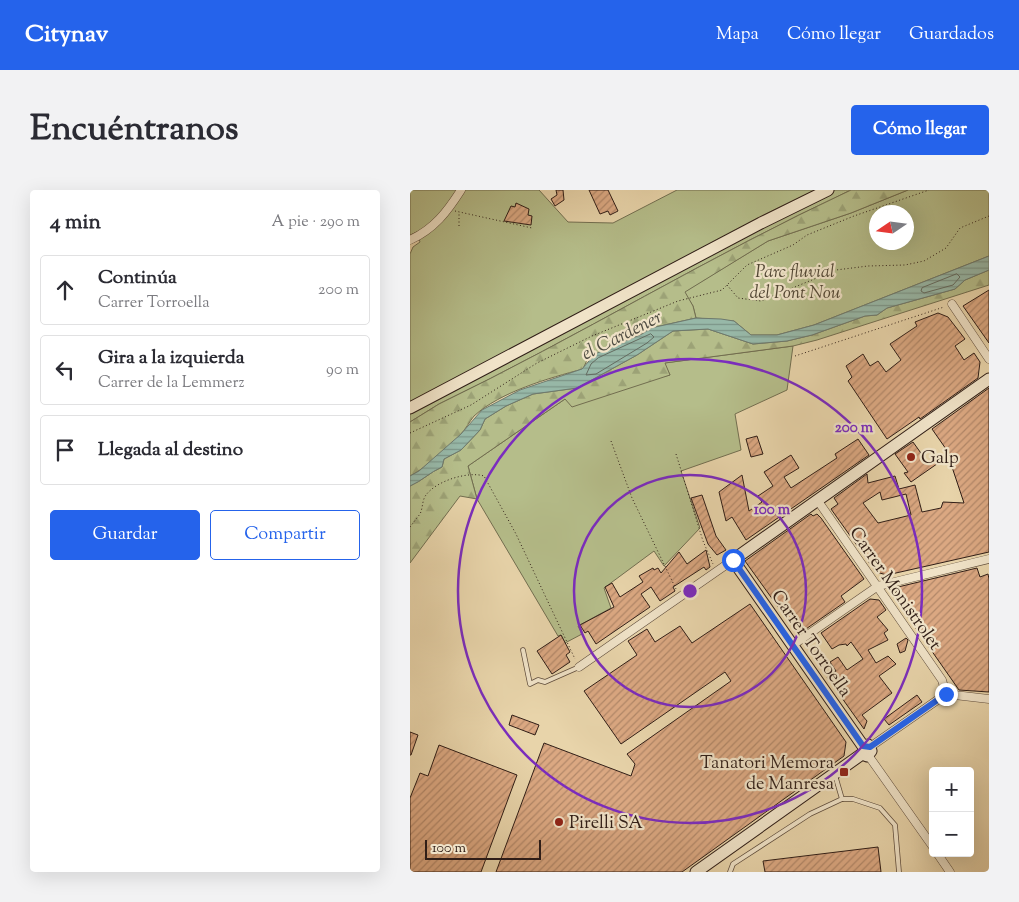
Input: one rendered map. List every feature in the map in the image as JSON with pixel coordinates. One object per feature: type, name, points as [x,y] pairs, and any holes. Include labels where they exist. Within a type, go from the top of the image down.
[{"type":"street","points":[[413,239],[431,228],[450,208],[462,190]]},
{"type":"street","points":[[410,408],[761,223],[828,190]]},
{"type":"street","points":[[952,304],[989,359]]},
{"type":"street","points":[[579,667],[989,379]]},
{"type":"street","name":"Carrer Monistrolet","points":[[818,500],[942,680],[946,694]]},
{"type":"street","points":[[793,645],[878,586],[989,559]]},
{"type":"street","name":"Carrer Torroella","points":[[733,560],[866,750]]},
{"type":"street","points":[[696,872],[946,694],[989,699]]},
{"type":"street","points":[[866,750],[929,841]]},
{"type":"street","points":[[940,857],[950,872]]},
{"type":"lane","points":[[523,650],[530,684],[538,680],[545,682],[579,667]]},
{"type":"lane","points":[[834,775],[842,799]]},
{"type":"lane","points":[[730,872],[732,864],[788,826],[842,799],[853,798],[880,808],[895,825],[899,872]]},
{"type":"path","points":[[410,433],[471,405],[537,363],[592,336],[678,301],[717,293],[747,265],[793,245],[807,235],[854,216],[929,190]]},
{"type":"path","points":[[450,208],[459,213],[532,228]]},
{"type":"path","points":[[458,226],[459,213]]},
{"type":"path","points":[[727,285],[738,298],[761,302],[836,270],[868,266],[905,265],[924,261],[946,248],[960,228],[989,216]]},
{"type":"path","points":[[795,356],[952,304]]},
{"type":"path","points":[[611,441],[632,498],[680,597]]},
{"type":"path","points":[[676,454],[703,541],[716,571]]},
{"type":"path","points":[[410,527],[420,513],[425,497],[432,489],[461,475],[477,474],[484,476],[516,534],[579,667]]},
{"type":"green space","points":[[410,190],[539,190],[568,222],[613,223],[677,190],[851,190],[747,241],[439,404],[410,422],[410,254],[413,247],[420,242],[417,232],[410,235]]},
{"type":"green space","points":[[851,190],[908,190],[851,213],[768,241],[685,292],[693,306],[696,318],[651,328],[587,360],[583,369],[540,381],[497,400],[474,416],[462,433],[443,452],[410,476],[410,422],[439,404],[799,215]]},
{"type":"green space","name":"Parc fluvial del Pont Nou","points":[[908,190],[989,190],[989,256],[814,325],[777,335],[751,335],[734,321],[696,318],[693,306],[684,292],[768,241],[869,206],[869,250],[914,250],[914,205],[871,205]]},
{"type":"green space","points":[[989,270],[989,285],[817,340],[793,346],[665,363],[670,375],[572,407],[565,399],[468,466],[477,499],[460,496],[410,563],[410,486],[442,467],[444,459],[461,450],[480,430],[485,419],[506,406],[533,394],[577,388],[637,355],[673,331],[708,329],[753,344],[787,341],[812,335],[865,316],[877,315],[887,308],[955,289],[965,280]]},
{"type":"green space","points":[[793,346],[787,390],[735,414],[741,450],[681,471],[700,528],[664,566],[654,551],[604,588],[611,608],[578,626],[582,634],[565,643],[561,635],[558,636],[477,499],[468,466],[565,399],[670,375],[664,363]]},
{"type":"water","points":[[989,256],[989,270],[965,280],[955,289],[887,308],[877,315],[865,316],[812,335],[787,341],[753,344],[708,329],[673,331],[637,355],[577,388],[533,394],[506,406],[485,419],[480,430],[461,450],[444,459],[442,467],[410,486],[410,476],[419,471],[461,434],[482,410],[520,390],[582,369],[595,354],[642,334],[651,328],[696,318],[721,319],[734,321],[751,335],[777,335],[814,325]]},
{"type":"building","points":[[556,190],[563,190],[564,200],[555,206],[551,199],[557,195]]},
{"type":"building","points":[[589,190],[608,190],[618,211],[610,215],[608,211],[600,214]]},
{"type":"building","points":[[516,203],[529,209],[528,215],[532,216],[531,225],[504,221],[511,206],[515,207]]},
{"type":"building","points":[[989,290],[989,343],[963,306]]},
{"type":"building","points":[[938,313],[948,317],[965,339],[955,346],[964,360],[974,353],[980,362],[978,378],[920,419],[919,417],[887,439],[848,381],[852,377],[846,366],[863,354],[870,366],[878,361],[886,372],[901,360],[890,344],[917,326],[915,322]]},
{"type":"building","points":[[989,388],[989,552],[887,575],[876,572],[831,509],[838,504],[834,498],[867,474],[868,483],[895,476],[899,489],[915,485],[922,512],[941,508],[943,502],[964,503],[946,449],[932,429]],"holes":[[[880,492],[882,500],[906,494],[911,515],[878,523],[863,503]]]},
{"type":"building","points":[[757,436],[763,454],[751,457],[746,439]]},
{"type":"building","points":[[858,439],[869,455],[746,540],[732,517],[726,521],[719,492],[742,475],[749,511],[762,502],[758,496],[773,486],[764,472],[791,455],[799,468],[784,477],[791,488],[837,458],[835,454]]},
{"type":"building","points":[[913,442],[928,463],[944,459],[911,482],[904,473],[908,472],[895,454]]},
{"type":"building","points":[[702,495],[716,536],[726,550],[717,555],[708,544],[691,498]]},
{"type":"building","points":[[811,514],[813,516],[817,514],[821,518],[864,579],[841,596],[845,602],[803,631],[794,629],[745,561]]},
{"type":"building","points":[[706,550],[710,567],[706,570],[704,567],[673,587],[675,591],[660,601],[651,587],[641,594],[650,607],[596,644],[588,631],[585,633],[580,625],[614,607],[605,587],[612,583],[620,597],[643,582],[639,576],[653,568],[654,570],[658,568],[661,573],[679,552],[687,564]]},
{"type":"building","points":[[977,568],[980,577],[988,574],[989,579],[989,692],[959,690],[894,597],[898,587]]},
{"type":"building","points":[[870,599],[879,600],[886,610],[877,617],[888,630],[884,633],[888,640],[868,650],[876,663],[888,656],[896,664],[879,676],[892,693],[862,715],[867,721],[864,729],[827,677],[836,671],[830,662],[838,657],[847,670],[863,659],[851,642],[847,646],[846,644],[839,645],[832,649],[821,633]]},
{"type":"building","points":[[750,604],[846,742],[844,756],[682,872],[496,872],[544,743],[631,776],[635,764],[627,754],[731,681],[725,672],[621,744],[584,691],[637,655],[628,641],[647,629],[655,642],[680,626],[692,643]]},
{"type":"building","points":[[561,635],[570,652],[566,655],[570,662],[552,674],[537,651]]},
{"type":"building","points":[[906,638],[908,640],[905,651],[900,653],[897,644]]},
{"type":"building","points":[[917,695],[922,702],[889,725],[884,719]]},
{"type":"building","points":[[512,715],[539,725],[535,735],[509,725]]},
{"type":"building","points":[[410,732],[418,735],[411,755],[410,755]]},
{"type":"building","points":[[439,745],[517,775],[481,872],[410,872],[410,798],[420,773],[428,776]]},
{"type":"building","points":[[878,847],[881,872],[765,872],[763,861]]},
{"type":"place","name":"Galp","points":[[911,457]]},
{"type":"place","name":"Tanatori Memora de Manresa","points":[[844,772]]},
{"type":"place","name":"Pirelli SA","points":[[559,822]]},
{"type":"route","points":[[733,560],[863,746],[867,745],[870,747],[946,694]]},
{"type":"water label","name":"el Cardener","points":[[621,334]]}]
